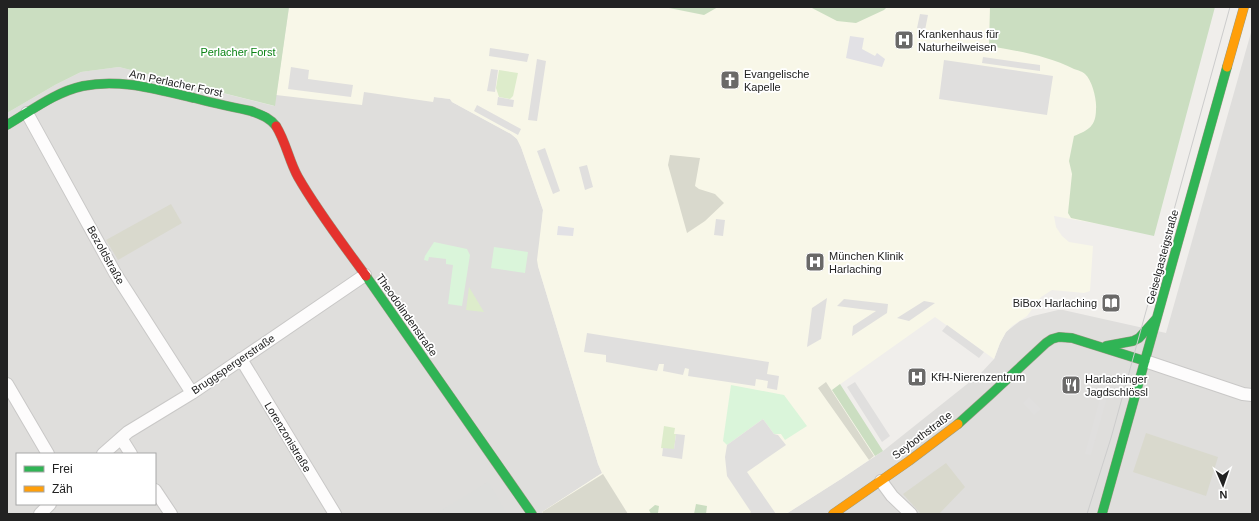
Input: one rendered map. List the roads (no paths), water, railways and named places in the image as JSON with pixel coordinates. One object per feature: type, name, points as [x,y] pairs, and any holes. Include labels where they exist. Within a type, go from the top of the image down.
[{"type":"street","name":"Geiselgasteigstraße","points":[[1102,514],[1244,7]]},
{"type":"street","name":"Am Perlacher Forst","points":[[7,125],[66,92],[80,87],[114,83],[136,85],[247,111],[269,119],[274,124]]},
{"type":"street","name":"Bezoldstraße","points":[[27,113],[116,273],[192,393]]},
{"type":"street","name":"Theodolindenstraße","points":[[274,124],[294,168],[308,194],[532,514]]},
{"type":"street","name":"Bruggspergerstraße","points":[[104,453],[121,438],[192,393],[365,275]]},
{"type":"street","points":[[1103,347],[1133,341],[1138,338],[1158,316]]},
{"type":"street","name":"Seybothstraße","points":[[833,514],[954,426],[986,400],[1052,339],[1064,337],[1103,347],[1145,361]]},
{"type":"street","name":"Lorenzonistraße","points":[[241,359],[335,514]]},
{"type":"street","points":[[1145,361],[1243,394],[1252,395]]},
{"type":"street","points":[[7,384],[47,453]]},
{"type":"street","points":[[121,438],[130,453]]},
{"type":"street","points":[[880,481],[892,496],[911,514]]},
{"type":"street","points":[[156,492],[171,514]]},
{"type":"street","points":[[40,514],[49,505]]},
{"type":"tram line","points":[[1087,514],[1111,438],[1230,7]]},
{"type":"place","name":"Krankenhaus für Naturheilweisen","points":[[904,40]]},
{"type":"place","name":"Evangelische Kapelle","points":[[730,80]]},
{"type":"place","name":"München Klinik Harlaching","points":[[815,262]]},
{"type":"place","name":"BiBox Harlaching","points":[[1111,303]]},
{"type":"place","name":"KfH-Nierenzentrum","points":[[917,377]]},
{"type":"place","name":"Harlachinger Jagdschlössl","points":[[1071,385]]},
{"type":"park label","name":"Perlacher Forst","points":[[238,52]]}]
